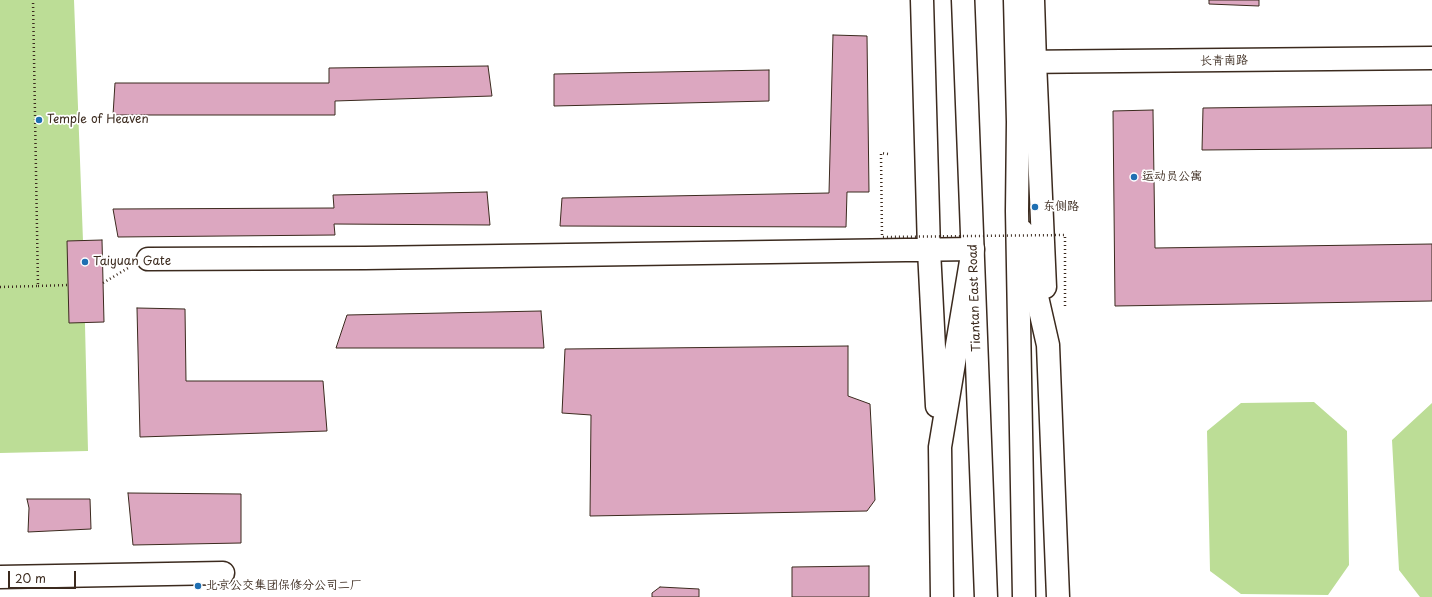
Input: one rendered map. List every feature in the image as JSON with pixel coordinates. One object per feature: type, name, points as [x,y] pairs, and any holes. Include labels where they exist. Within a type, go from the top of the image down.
[{"type":"street","points":[[922,0],[929,250],[940,447],[942,597]]},
{"type":"street","name":"Tiantan East Road","points":[[963,0],[986,597]]},
{"type":"street","points":[[1015,0],[1026,62],[1048,345],[1058,597]]},
{"type":"street","points":[[1024,597],[1017,211],[1018,122],[1033,0]]},
{"type":"street","name":"长青南路","points":[[1026,62],[1432,58]]},
{"type":"street","points":[[1017,211],[1048,345]]},
{"type":"street","points":[[148,259],[365,258],[973,249],[940,447]]},
{"type":"street","points":[[0,577],[223,573]]},
{"type":"path","points":[[33,0],[38,286]]},
{"type":"path","points":[[888,154],[882,154],[882,237],[1065,235],[1064,308]]},
{"type":"path","points":[[103,283],[143,260],[148,259]]},
{"type":"path","points":[[0,287],[68,286]]},
{"type":"green space","name":"Temple of Heaven","points":[[0,0],[74,0],[83,241],[88,451],[0,453]]},
{"type":"green space","points":[[1314,402],[1347,431],[1349,565],[1328,595],[1241,594],[1210,571],[1207,431],[1241,403]]},
{"type":"green space","points":[[1432,403],[1432,597],[1420,597],[1399,570],[1392,440]]},
{"type":"building","points":[[1209,0],[1259,0],[1259,6],[1209,4]]},
{"type":"building","points":[[833,35],[867,36],[869,192],[847,192],[846,227],[560,226],[562,198],[829,193]]},
{"type":"building","points":[[488,66],[492,96],[335,101],[335,115],[113,115],[115,83],[329,83],[329,68]]},
{"type":"building","points":[[769,70],[769,101],[554,106],[554,74]]},
{"type":"building","points":[[1432,105],[1432,148],[1202,150],[1203,108]]},
{"type":"building","name":"运动员公寓","points":[[1153,110],[1155,248],[1432,244],[1432,301],[1115,306],[1113,111]]},
{"type":"building","points":[[487,192],[490,225],[334,224],[335,235],[118,237],[113,209],[334,208],[333,195]]},
{"type":"building","name":"Taiyuan Gate","points":[[102,240],[104,322],[69,323],[67,241]]},
{"type":"building","points":[[137,308],[185,309],[186,381],[323,381],[327,431],[140,437]]},
{"type":"building","points":[[541,311],[544,348],[336,348],[347,315]]},
{"type":"building","points":[[848,346],[848,396],[870,404],[875,500],[867,511],[590,516],[591,415],[562,413],[565,349]]},
{"type":"building","points":[[128,493],[241,494],[241,543],[133,545]]},
{"type":"building","points":[[27,499],[90,499],[91,529],[28,532],[29,508]]},
{"type":"building","points":[[869,566],[869,597],[792,597],[792,567]]},
{"type":"building","points":[[660,587],[699,589],[699,597],[652,597],[652,593]]},
{"type":"place","name":"Temple of Heaven","points":[[39,120]]},
{"type":"place","name":"运动员公寓","points":[[1134,177]]},
{"type":"place","name":"东侧路","points":[[1035,207]]},
{"type":"place","name":"Taiyuan Gate","points":[[85,262]]},
{"type":"place","name":"北京公交集团保修分公司二厂","points":[[198,586]]}]
